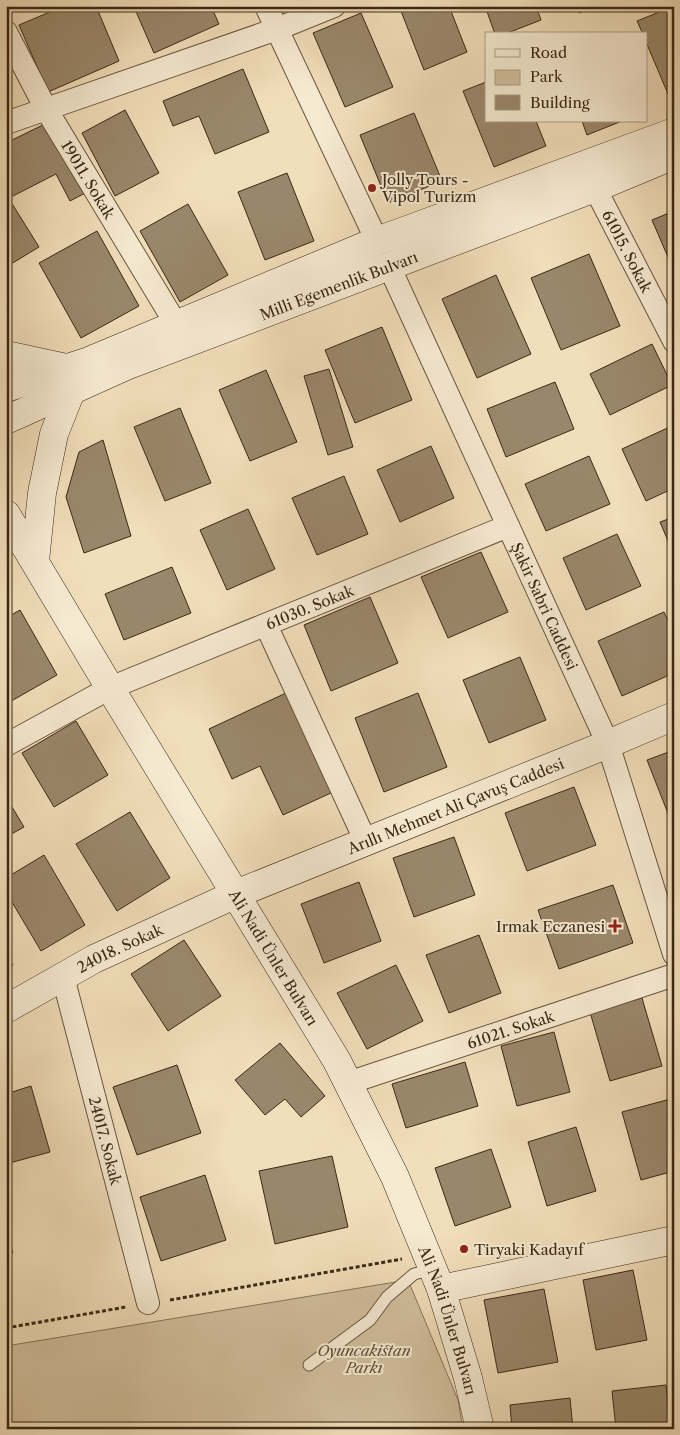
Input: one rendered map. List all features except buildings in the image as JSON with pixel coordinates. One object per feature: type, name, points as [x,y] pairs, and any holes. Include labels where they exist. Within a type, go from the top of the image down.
[{"type":"street","points":[[266,6],[377,241]]},
{"type":"street","points":[[6,124],[277,29],[334,6]]},
{"type":"street","name":"19011. Sokak","points":[[6,32],[46,109],[176,324]]},
{"type":"street","name":"Milli Egemenlik Bulvarı","points":[[6,420],[69,380],[89,361],[377,241],[674,132]]},
{"type":"street","name":"Milli Egemenlik Bulvarı","points":[[6,388],[69,380],[126,366],[595,188],[674,155]]},
{"type":"street","name":"61015. Sokak","points":[[595,188],[674,341]]},
{"type":"street","name":"Şakir Sabri Caddesi","points":[[389,266],[608,744],[674,954]]},
{"type":"street","points":[[6,355],[69,380],[54,434],[42,493],[34,561]]},
{"type":"street","name":"Ali Nadi Ünler Bulvarı","points":[[6,514],[337,1061],[395,1177],[433,1271],[468,1378],[480,1429]]},
{"type":"street","name":"61030. Sokak","points":[[6,744],[110,688],[508,526]]},
{"type":"street","points":[[266,625],[366,842]]},
{"type":"street","name":"Arıllı Mehmet Ali Çavuş Caddesi","points":[[236,894],[674,716]]},
{"type":"street","name":"24018. Sokak","points":[[6,1009],[94,959],[236,894]]},
{"type":"street","name":"61021. Sokak","points":[[348,1083],[674,975]]},
{"type":"street","name":"24017. Sokak","points":[[62,977],[148,1303]]},
{"type":"street","points":[[433,1271],[674,1240]]},
{"type":"lane","points":[[309,1365],[370,1320],[387,1297],[414,1274],[433,1271]]},
{"type":"path","points":[[6,1328],[148,1303],[433,1271]]},
{"type":"green space","name":"Oyuncakistan Parkı","points":[[408,1280],[458,1400],[463,1429],[6,1429],[6,1346]]},
{"type":"place","name":"Jolly Tours - Vipol Turizm","points":[[372,188]]},
{"type":"place","name":"Irmak Eczanesi","points":[[615,926]]},
{"type":"place","name":"Tiryaki Kadayıf","points":[[464,1249]]}]
